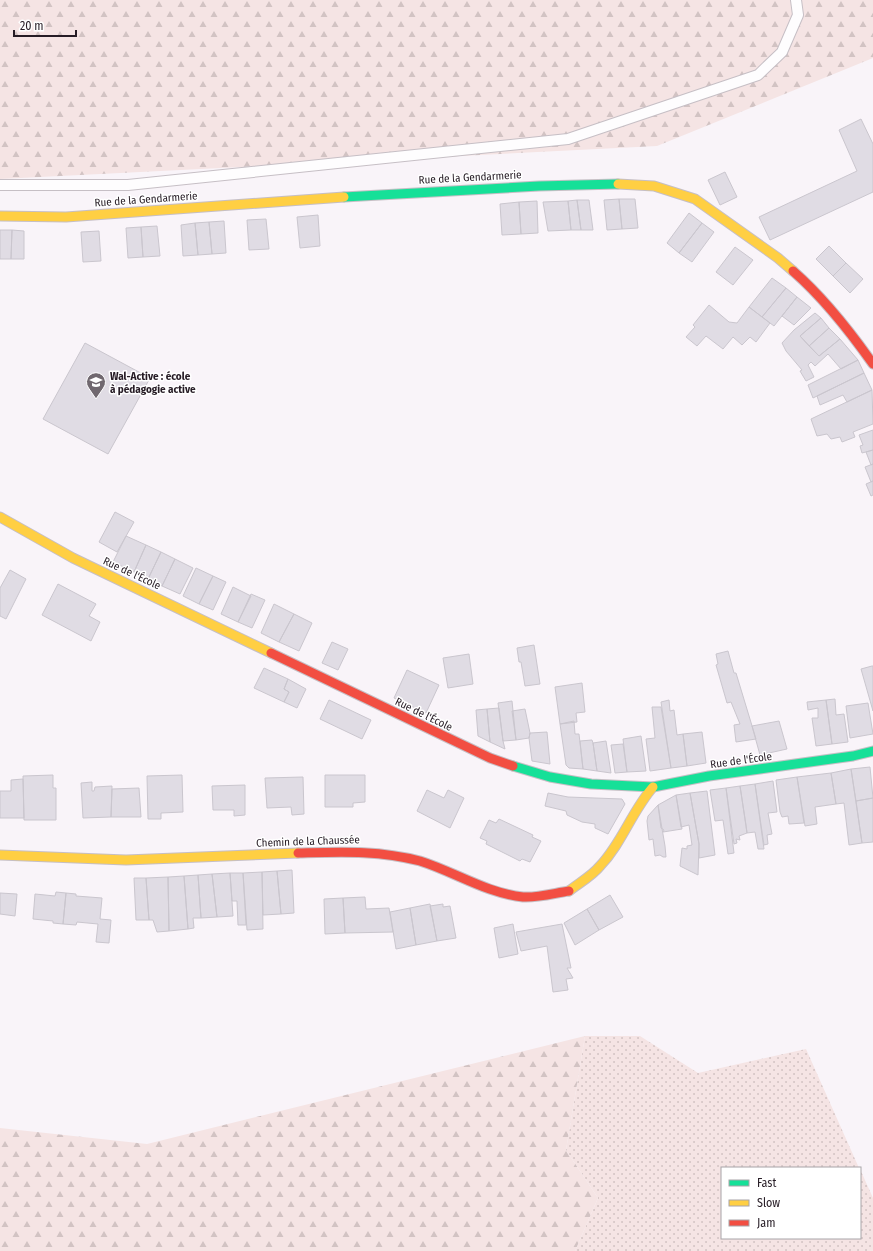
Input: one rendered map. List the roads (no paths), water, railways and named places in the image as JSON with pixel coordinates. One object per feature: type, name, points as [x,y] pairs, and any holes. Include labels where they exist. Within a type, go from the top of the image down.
[{"type":"street","name":"Rue de la Gendarmerie","points":[[0,216],[66,217],[351,196],[539,186],[611,184],[654,186],[695,199],[778,258],[816,291],[852,334],[873,364]]},
{"type":"street","name":"Rue de l'École","points":[[0,517],[73,558],[490,758],[520,770],[555,779],[601,785],[653,787],[709,776],[853,756],[873,751]]},
{"type":"street","name":"Chemin de la Chaussée","points":[[0,855],[126,860],[361,851],[418,861],[443,869],[496,892],[525,897],[569,891],[600,867],[620,840],[642,800],[653,787]]},
{"type":"lane","points":[[0,185],[128,185],[568,139],[758,75],[782,52],[798,15],[796,0]]},
{"type":"place","name":"Wal-Active : école à pédagogie active","points":[[96,399]]}]
